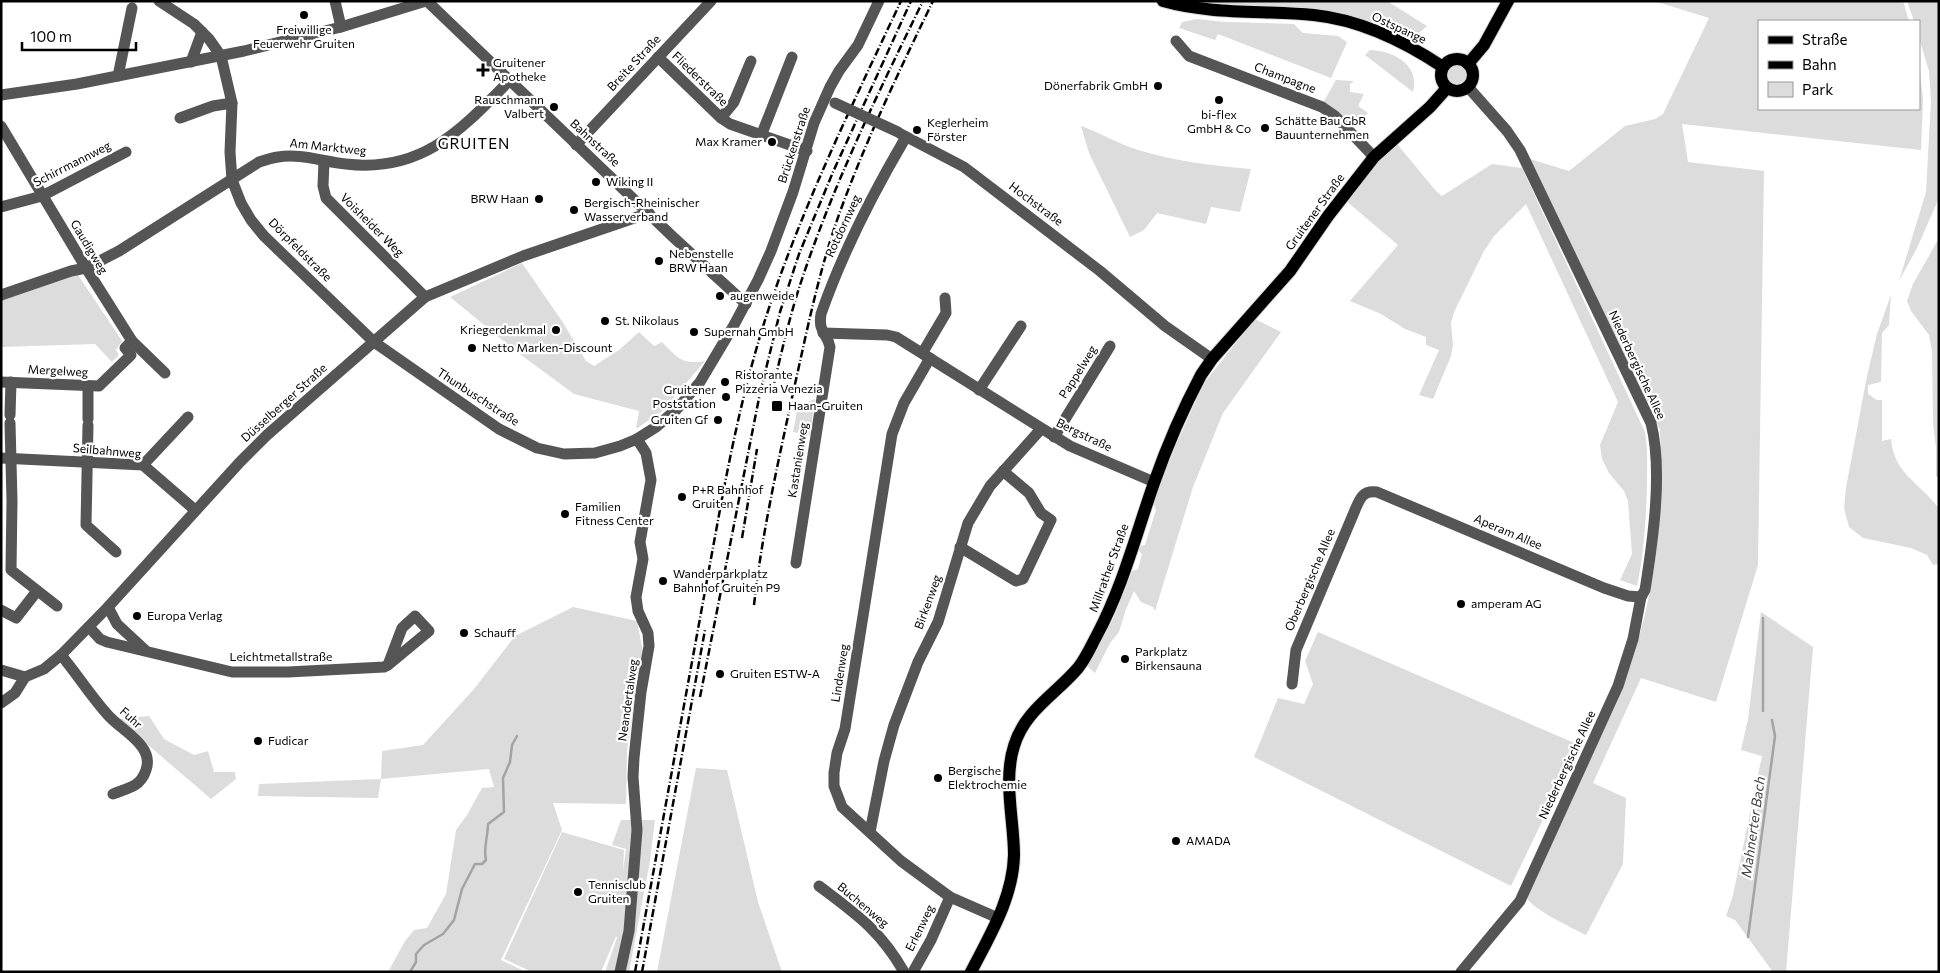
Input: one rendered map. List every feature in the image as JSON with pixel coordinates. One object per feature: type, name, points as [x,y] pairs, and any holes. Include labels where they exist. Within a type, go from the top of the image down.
[{"type":"main road","name":"Ostspange","points":[[1163,1],[1212,10],[1285,13],[1330,18],[1381,32],[1400,41],[1443,67]]},
{"type":"main road","points":[[1468,64],[1484,46],[1508,1]]},
{"type":"main road","points":[[1456,59],[1468,64],[1473,71],[1473,77],[1468,88],[1459,92],[1447,88],[1441,77],[1443,67],[1456,59]]},
{"type":"main road","name":"Gruitener Straße","points":[[1212,359],[1284,278],[1328,216],[1374,157],[1430,107],[1447,88]]},
{"type":"main road","name":"Millrather Straße","points":[[971,972],[998,918],[1010,888],[1014,857],[1010,777],[1014,746],[1018,735],[1028,718],[1042,702],[1078,668],[1096,636],[1116,597],[1154,482],[1194,388],[1212,359]]},
{"type":"street","points":[[159,1],[194,24],[220,56]]},
{"type":"street","points":[[335,1],[341,27]]},
{"type":"street","name":"Bahnstraße","points":[[1,95],[64,86],[220,56],[341,27],[426,1],[746,304]]},
{"type":"street","name":"Breite Straße","points":[[576,144],[711,1]]},
{"type":"street","name":"Brückenstraße","points":[[746,304],[771,251],[807,151],[814,123],[830,101],[838,71],[858,45],[879,1]]},
{"type":"street","points":[[118,76],[132,8]]},
{"type":"street","points":[[191,62],[202,32]]},
{"type":"street","name":"Champagne","points":[[1176,41],[1189,56],[1322,107],[1335,116],[1374,157]]},
{"type":"street","name":"Dörpfeldstraße","points":[[220,56],[232,103],[230,152],[232,180],[242,202],[264,236],[374,342]]},
{"type":"street","name":"Fliederstraße","points":[[658,57],[721,118],[761,136],[807,151]]},
{"type":"street","points":[[761,136],[792,57]]},
{"type":"street","points":[[721,118],[734,102],[751,61]]},
{"type":"street","name":"Am Marktweg","points":[[1,295],[86,268],[147,235],[259,162],[278,157],[300,156],[363,166],[384,164],[422,153],[450,137],[471,121],[509,81]]},
{"type":"street","name":"Niederbergische Allee","points":[[1461,972],[1520,901],[1618,686],[1633,639],[1641,597],[1645,590],[1654,531],[1656,455],[1651,423],[1520,150],[1508,131],[1468,88]]},
{"type":"street","name":"Hochstraße","points":[[830,101],[952,160],[1100,271],[1165,326],[1212,359]]},
{"type":"street","points":[[180,118],[213,106],[232,103]]},
{"type":"street","name":"Gaudigweg","points":[[1,126],[134,348],[165,373]]},
{"type":"street","name":"Rotdornweg","points":[[823,333],[819,324],[821,314],[846,248],[901,134]]},
{"type":"street","name":"Schirrmannweg","points":[[1,207],[42,196],[126,152]]},
{"type":"street","name":"Voisheider Weg","points":[[324,161],[323,186],[326,198],[425,297]]},
{"type":"street","name":"Düsselberger Straße","points":[[1,703],[15,694],[25,677],[44,670],[89,627],[195,510],[267,435],[425,297],[523,256],[649,213]]},
{"type":"street","points":[[926,355],[946,313],[945,298]]},
{"type":"street","name":"Thunbuschstraße","points":[[374,342],[486,422],[537,448],[564,454],[586,454],[620,446],[637,439],[656,427],[677,409],[700,382],[746,304]]},
{"type":"street","points":[[979,390],[1021,326]]},
{"type":"street","name":"Bergstraße","points":[[823,333],[887,335],[905,341],[1054,437],[1070,446],[1154,482]]},
{"type":"street","name":"Kastanienweg","points":[[796,563],[830,347],[829,341],[823,333]]},
{"type":"street","name":"Pappelweg","points":[[1054,437],[1110,346]]},
{"type":"street","name":"Mergelweg","points":[[6,382],[99,386],[134,348]]},
{"type":"street","name":"Lindenweg","points":[[926,355],[892,434],[845,729],[834,773],[834,786],[842,806],[901,861],[950,897],[998,918]]},
{"type":"street","points":[[6,382],[10,419],[6,458],[12,501],[11,570],[57,606]]},
{"type":"street","points":[[88,387],[86,525],[116,552]]},
{"type":"street","points":[[143,466],[188,417]]},
{"type":"street","name":"Birkenweg","points":[[870,832],[884,761],[894,725],[918,662],[938,622],[968,523],[980,501],[1041,429]]},
{"type":"street","name":"Neandertalweg","points":[[620,972],[629,931],[637,830],[633,776],[634,758],[641,692],[649,646],[648,633],[638,610],[636,597],[643,559],[640,542],[651,480],[646,453],[637,439]]},
{"type":"street","name":"Seilbahnweg","points":[[6,458],[143,466],[195,510]]},
{"type":"street","points":[[960,547],[1016,581],[1023,579],[1051,520],[1041,513],[1030,493],[1003,472]]},
{"type":"street","name":"Aperam Allee","points":[[1366,492],[1377,492],[1604,588],[1628,596],[1641,597]]},
{"type":"street","name":"Oberbergische Allee","points":[[1292,684],[1296,650],[1357,505],[1362,495],[1366,492]]},
{"type":"street","points":[[1,610],[16,618],[37,591]]},
{"type":"street","name":"Leichtmetallstraße","points":[[108,607],[118,624],[146,651]]},
{"type":"street","name":"Leichtmetallstraße","points":[[89,627],[100,639],[107,642],[213,668],[238,672],[370,669],[388,664]]},
{"type":"street","name":"Fuhr","points":[[61,655],[107,715],[141,745],[147,754],[147,769],[140,781],[113,794]]},
{"type":"street","points":[[1,670],[25,677]]},
{"type":"street","name":"Buchenweg","points":[[819,886],[862,919],[879,935],[891,950],[904,972]]},
{"type":"street","name":"Erlenweg","points":[[913,972],[931,940],[950,897]]},
{"type":"green space","points":[[1186,1],[1387,1],[1427,26],[1412,39],[1367,22]]},
{"type":"green space","points":[[1654,1],[1903,1],[1909,20],[1758,20],[1758,110],[1920,110],[1920,71],[1923,100],[1921,150],[1682,124],[1688,162],[1764,171],[1758,565],[1716,702],[1641,678],[1593,783],[1626,798],[1623,864],[1586,935],[1537,908],[1527,898],[1616,704],[1637,644],[1645,614],[1656,553],[1661,492],[1660,430],[1530,159],[1569,171],[1625,126],[1655,119],[1663,114],[1709,18]]},
{"type":"green space","points":[[1907,1],[1939,1],[1939,198],[1917,248],[1899,281],[1926,192],[1931,101],[1929,71],[1920,41],[1920,20],[1914,20]]},
{"type":"green space","points":[[1197,19],[1225,22],[1294,24],[1303,33],[1338,36],[1347,42],[1331,78],[1218,34],[1215,40],[1179,28],[1182,22]]},
{"type":"green space","points":[[1370,50],[1396,56],[1403,61],[1409,67],[1412,74],[1414,82],[1413,92],[1365,55]]},
{"type":"green space","points":[[1457,65],[1467,72],[1468,76],[1461,86],[1457,87],[1447,80],[1446,76],[1453,66]]},
{"type":"green space","points":[[1336,80],[1354,81],[1350,84],[1350,92],[1364,94],[1358,106],[1368,113],[1353,129],[1323,103]]},
{"type":"green space","points":[[1081,126],[1131,148],[1152,154],[1194,162],[1251,169],[1240,212],[1211,207],[1206,224],[1157,213],[1144,230],[1130,237],[1089,153]]},
{"type":"green space","points":[[1397,144],[1442,196],[1492,164],[1522,168],[1645,432],[1647,446],[1646,511],[1643,549],[1637,586],[1620,580],[1632,554],[1628,501],[1624,491],[1609,473],[1602,459],[1600,445],[1618,402],[1526,204],[1494,236],[1484,251],[1454,312],[1451,323],[1453,345],[1451,356],[1433,399],[1419,395],[1439,350],[1426,345],[1426,337],[1405,329],[1381,314],[1350,301],[1398,245],[1345,200],[1378,160]]},
{"type":"green space","points":[[1939,238],[1939,478],[1936,476],[1936,448],[1933,424],[1932,351],[1929,335],[1911,311],[1907,301],[1913,284]]},
{"type":"green space","points":[[522,263],[562,321],[586,361],[594,366],[619,350],[639,332],[654,346],[662,342],[680,359],[690,362],[705,361],[662,411],[636,429],[639,411],[574,394],[517,352],[450,297]]},
{"type":"green space","points":[[76,272],[122,341],[116,350],[119,355],[112,362],[95,344],[1,347],[1,297]]},
{"type":"green space","points":[[1891,295],[1889,325],[1882,333],[1881,382],[1868,385],[1868,394],[1877,400],[1882,400],[1882,441],[1891,439],[1893,451],[1903,470],[1939,509],[1939,564],[1933,565],[1927,555],[1911,548],[1863,538],[1849,527],[1844,508],[1867,376],[1877,334]]},
{"type":"green space","points":[[1255,319],[1281,332],[1223,413],[1193,487],[1155,611],[1153,607],[1141,602],[1134,591],[1119,632],[1110,643],[1095,673],[1087,666],[1113,619],[1132,571],[1138,569],[1142,554],[1138,550],[1139,546],[1145,545],[1156,510],[1153,502],[1170,458],[1204,383]]},
{"type":"green space","points":[[815,399],[810,435],[793,432],[798,406]]},
{"type":"green space","points":[[573,607],[637,621],[643,652],[627,751],[626,804],[553,803],[562,830],[501,960],[526,972],[388,972],[405,941],[414,930],[427,928],[446,894],[456,830],[482,788],[494,787],[489,769],[381,779],[382,751],[423,745],[474,689],[515,636]]},
{"type":"green space","points":[[1761,612],[1813,647],[1786,972],[1773,972],[1735,920],[1726,916],[1733,895],[1762,756],[1741,750],[1748,719]]},
{"type":"green space","points":[[1318,632],[1579,745],[1511,886],[1254,757],[1278,698],[1304,704],[1313,684],[1305,661]]},
{"type":"green space","points":[[149,716],[164,739],[194,755],[208,751],[214,772],[235,772],[236,779],[211,799],[118,719]]},
{"type":"green space","points":[[696,768],[727,770],[758,902],[782,972],[657,972]]},
{"type":"green space","points":[[381,779],[378,798],[258,796],[259,784]]},
{"type":"green space","name":"Tennisclub Gruiten","points":[[621,820],[655,820],[650,861],[629,972],[605,972],[617,938],[616,936],[601,972],[532,972],[504,959],[562,832],[624,850],[623,871],[626,849],[612,845]]},
{"type":"waterway","name":"Mahnerter Bach","points":[[1763,618],[1763,711]]},
{"type":"waterway","name":"Mahnerter Bach","points":[[1748,937],[1775,736],[1772,720]]},
{"type":"waterway","points":[[410,972],[416,962],[416,954],[424,945],[443,934],[454,920],[462,889],[475,864],[482,864],[486,860],[488,824],[504,812],[503,778],[510,762],[512,745],[517,736]]},
{"type":"railway","points":[[635,972],[726,478],[756,350],[772,299],[800,223],[832,148],[901,1]]},
{"type":"railway","points":[[700,697],[760,393],[780,312],[799,254],[833,172],[911,1]]},
{"type":"railway","points":[[772,393],[794,305],[829,206],[858,137],[923,1]]},
{"type":"railway","points":[[754,605],[761,551],[776,472],[826,254],[862,156],[896,78],[933,1]]},
{"type":"railway","points":[[742,538],[757,449]]},
{"type":"railway","points":[[642,972],[705,630]]},
{"type":"place","name":"Freiwillige Feuerwehr Gruiten","points":[[304,15]]},
{"type":"place","name":"Gruitener Apotheke","points":[[483,70]]},
{"type":"place","name":"Dönerfabrik GmbH","points":[[1158,86]]},
{"type":"place","name":"bi-flex GmbH & Co","points":[[1219,100]]},
{"type":"place","name":"Rauschmann Valbert","points":[[554,107]]},
{"type":"place","name":"Schätte Bau GbR Bauunternehmen","points":[[1265,128]]},
{"type":"place","name":"Keglerheim Förster","points":[[917,130]]},
{"type":"place","name":"Max Kramer","points":[[772,142]]},
{"type":"place","name":"Wiking II","points":[[596,182]]},
{"type":"place","name":"BRW Haan","points":[[539,199]]},
{"type":"place","name":"Bergisch-Rheinischer Wasserverband","points":[[574,210]]},
{"type":"place","name":"Nebenstelle BRW Haan","points":[[659,261]]},
{"type":"place","name":"augenweide","points":[[720,296]]},
{"type":"place","name":"St. Nikolaus","points":[[605,321]]},
{"type":"place","name":"Kriegerdenkmal","points":[[556,330]]},
{"type":"place","name":"Supernah GmbH","points":[[694,332]]},
{"type":"place","name":"Netto Marken-Discount","points":[[472,348]]},
{"type":"place","name":"Ristorante Pizzeria Venezia","points":[[725,382]]},
{"type":"place","name":"Gruitener Poststation","points":[[726,397]]},
{"type":"place","name":"Haan-Gruiten","points":[[777,406]]},
{"type":"place","name":"Gruiten Gf","points":[[718,420]]},
{"type":"place","name":"P+R Bahnhof Gruiten","points":[[682,497]]},
{"type":"place","name":"Familien Fitness Center","points":[[565,514]]},
{"type":"place","name":"Wanderparkplatz Bahnhof Gruiten P9","points":[[663,581]]},
{"type":"place","name":"amperam AG","points":[[1461,604]]},
{"type":"place","name":"Europa Verlag","points":[[137,616]]},
{"type":"place","name":"Schauff","points":[[464,633]]},
{"type":"place","name":"Parkplatz Birkensauna","points":[[1125,659]]},
{"type":"place","name":"Gruiten ESTW-A","points":[[720,674]]},
{"type":"place","name":"Fudicar","points":[[258,741]]},
{"type":"place","name":"Bergische Elektrochemie","points":[[938,778]]},
{"type":"place","name":"AMADA","points":[[1176,841]]},
{"type":"place","name":"Tennisclub Gruiten","points":[[578,892]]},
{"type":"district","name":"GRUITEN","points":[[474,144]]}]
